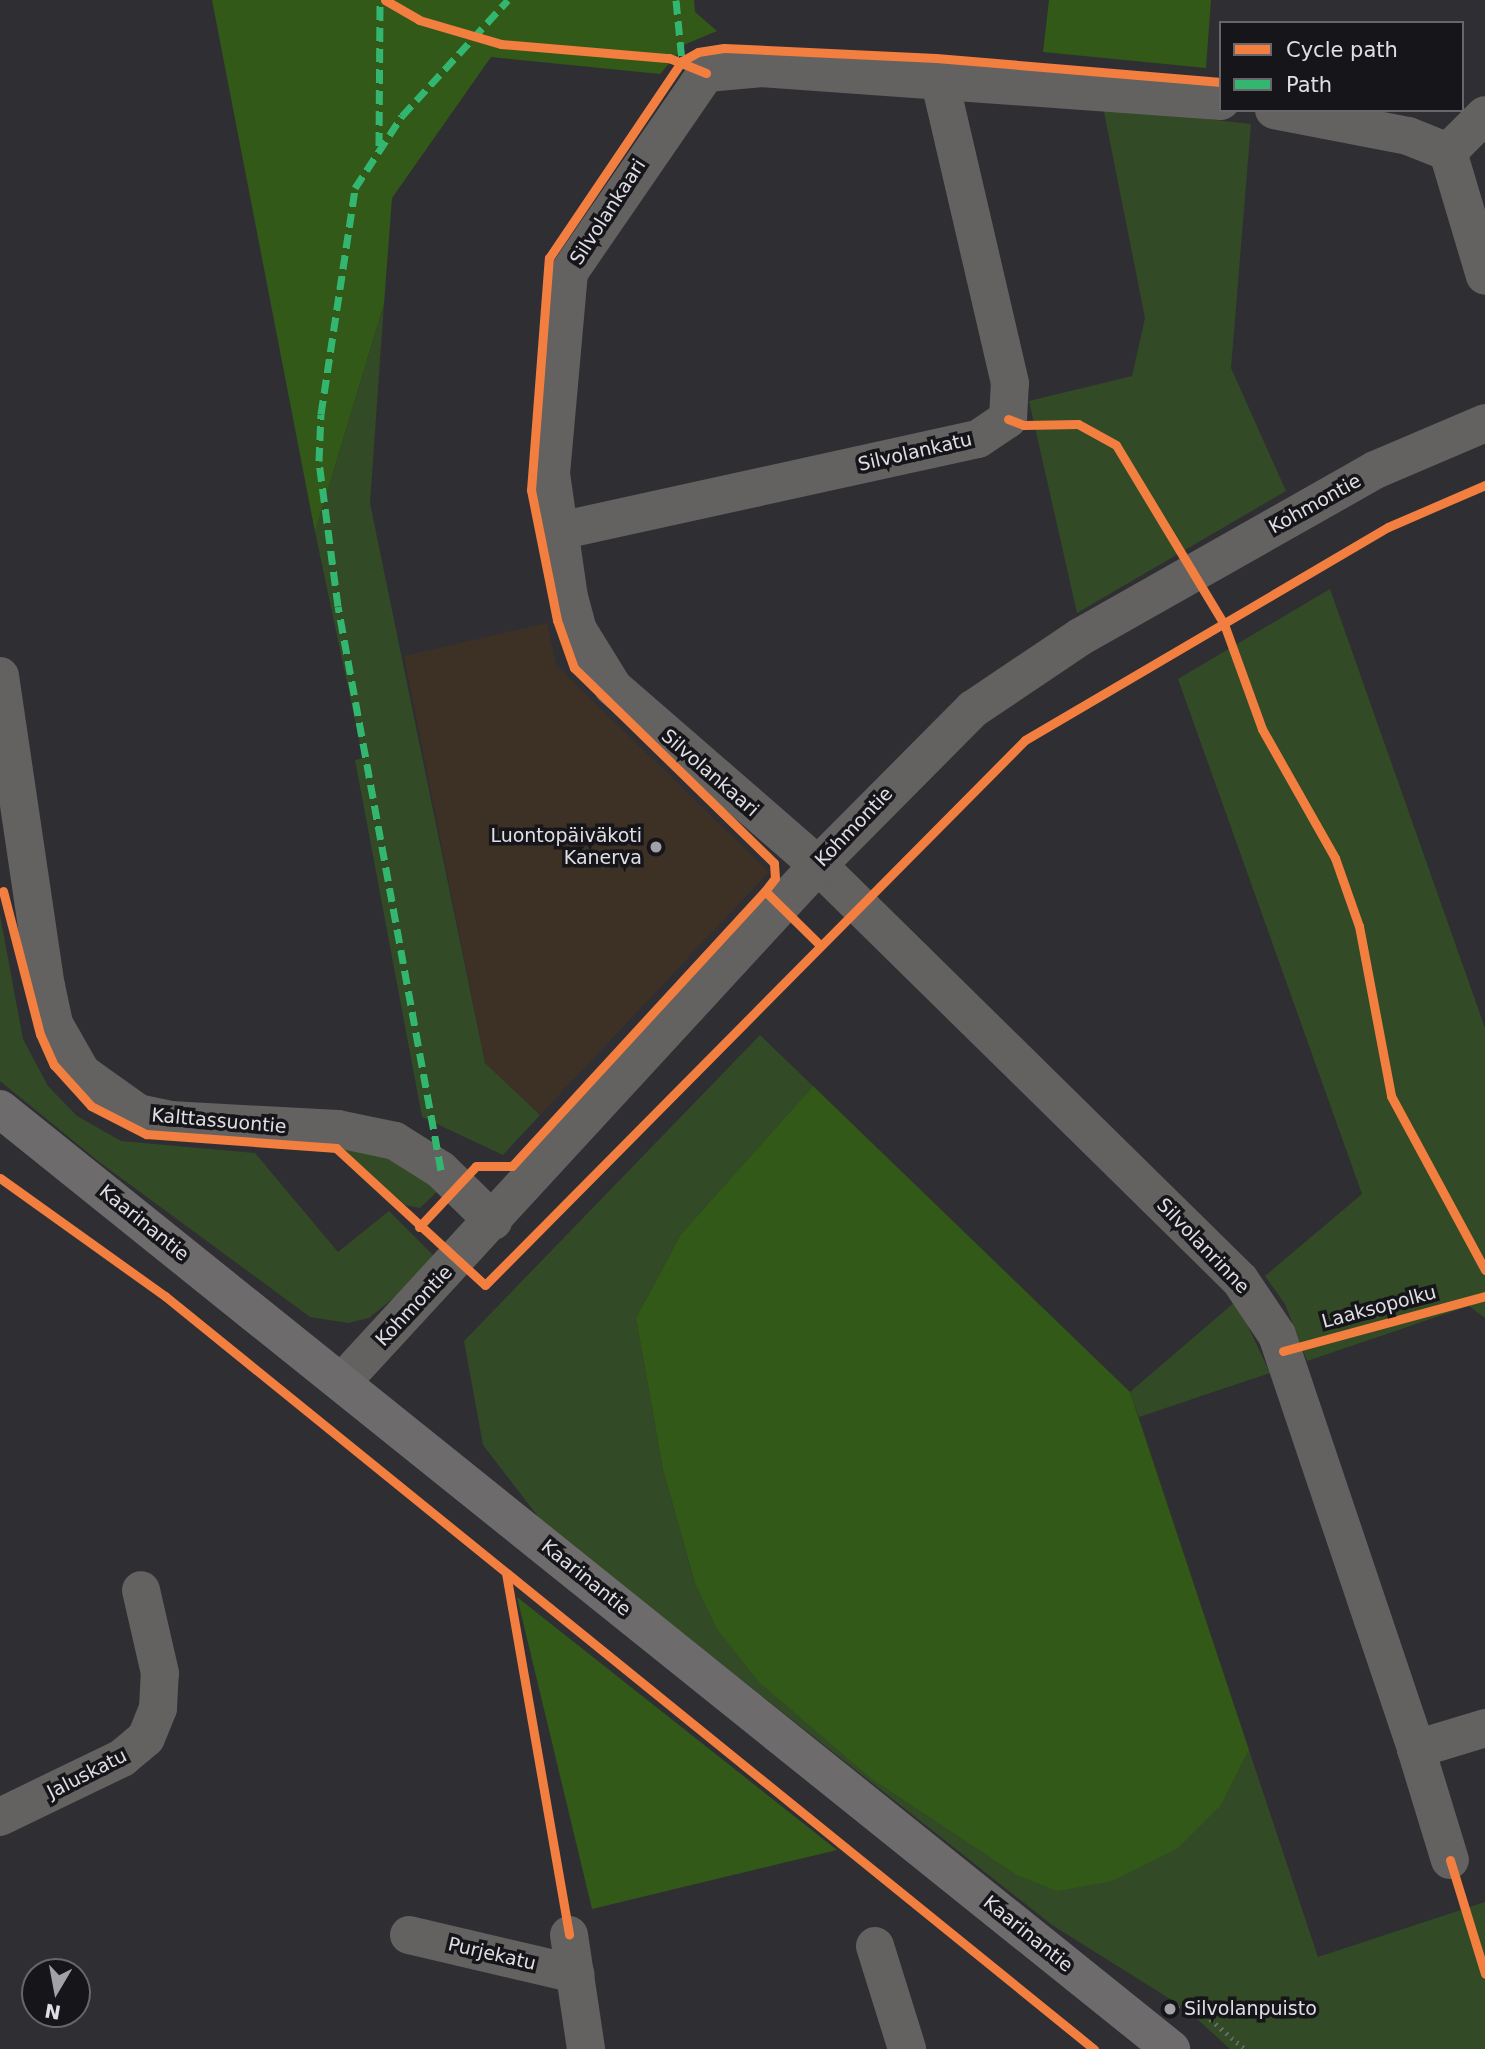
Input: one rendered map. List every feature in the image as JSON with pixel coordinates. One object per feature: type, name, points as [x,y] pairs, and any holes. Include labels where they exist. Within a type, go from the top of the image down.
[{"type":"main road","name":"Kaarinantie","points":[[0,1109],[1171,2049]]},
{"type":"street","name":"Silvolankaari","points":[[818,865],[613,687],[578,630],[551,474],[569,272],[706,73],[730,67],[1219,101]]},
{"type":"street","name":"Silvolankatu","points":[[559,531],[978,439],[1008,419],[1010,383],[940,81]]},
{"type":"street","points":[[1284,112],[1408,136],[1448,152]]},
{"type":"street","points":[[1448,152],[1485,115]]},
{"type":"street","points":[[1448,152],[1485,276]]},
{"type":"street","name":"Kohmontie","points":[[342,1382],[493,1222],[818,865],[929,750],[1027,671],[1375,470],[1485,423]]},
{"type":"street","name":"Kalttassuontie","points":[[0,676],[27,886],[54,1024],[98,1090],[138,1113],[170,1120],[338,1129],[395,1140],[434,1164],[493,1222]]},
{"type":"street","name":"Silvolanrinne","points":[[818,865],[1240,1280],[1269,1320],[1416,1749],[1450,1860]]},
{"type":"street","name":"Jaluskatu","points":[[0,1818],[122,1758],[146,1738],[158,1708],[160,1673],[141,1590]]},
{"type":"street","points":[[1416,1749],[1485,1728]]},
{"type":"street","name":"Purjekatu","points":[[409,1935],[575,1974]]},
{"type":"street","points":[[569,1935],[586,2049]]},
{"type":"street","points":[[875,1945],[907,2049]]},
{"type":"path","points":[[1170,2009],[1189,2001],[1245,2049]]},
{"type":"shaded area","points":[[547,623],[556,665],[769,872],[540,1115],[485,1063],[404,656]]},
{"type":"green space","points":[[212,0],[694,0],[695,12],[717,31],[686,44],[660,74],[491,57],[392,198],[384,304],[315,532]]},
{"type":"green space","points":[[1049,0],[1211,0],[1206,68],[1043,52]]},
{"type":"green space","points":[[1103,107],[1251,124],[1231,368],[1286,491],[1077,613],[1029,401],[1132,376],[1145,318]]},
{"type":"green space","points":[[384,304],[370,503],[485,1063],[540,1115],[503,1155],[422,1117],[355,760],[363,758],[315,532]]},
{"type":"green space","points":[[1330,589],[1485,1028],[1485,1318],[1469,1306],[1307,1361],[1285,1304],[1265,1276],[1362,1194],[1178,679]]},
{"type":"green space","points":[[0,915],[23,1039],[48,1086],[77,1116],[121,1141],[255,1153],[338,1252],[389,1211],[439,1261],[369,1318],[348,1323],[310,1317],[98,1161],[0,1081]]},
{"type":"green space","points":[[760,1035],[813,1086],[681,1234],[636,1318],[663,1470],[695,1583],[1221,1805],[1249,1750],[1318,1957],[1485,1902],[1485,2049],[1230,2049],[1186,2009],[1052,1925],[543,1523],[483,1445],[464,1341]]},
{"type":"green space","points":[[813,1086],[1130,1392],[1249,1750],[1221,1805],[1178,1848],[1112,1881],[1057,1891],[1017,1875],[872,1779],[758,1681],[717,1629],[695,1583],[663,1470],[636,1318],[681,1234]]},
{"type":"green space","points":[[337,1144],[368,1148],[402,1164],[438,1191],[420,1208],[405,1205]]},
{"type":"green space","points":[[1236,1301],[1270,1373],[1139,1417],[1130,1392]]},
{"type":"green space","points":[[517,1597],[837,1850],[592,1909]]},
{"type":"marked path","points":[[379,146],[380,0]]},
{"type":"marked path","points":[[441,1170],[338,606],[319,461],[321,414],[355,188],[402,116],[508,0]]},
{"type":"marked path","points":[[676,0],[682,61]]},
{"type":"cycle path","points":[[385,0],[419,20],[501,44],[669,58],[706,73]]},
{"type":"cycle path","points":[[765,891],[775,878],[774,863],[574,668],[557,620],[531,490],[549,258],[682,61],[698,52],[724,48],[936,58],[1219,82]]},
{"type":"cycle path","points":[[1008,419],[1024,425],[1078,424],[1116,445],[1224,624],[1262,729],[1335,858],[1359,926],[1391,1096],[1485,1270]]},
{"type":"cycle path","points":[[3,891],[40,1034],[54,1065],[91,1106],[146,1134],[336,1148],[485,1285],[1025,740],[1388,527],[1485,485]]},
{"type":"cycle path","points":[[419,1227],[476,1166],[512,1166],[765,891],[820,945]]},
{"type":"cycle path","points":[[0,1178],[165,1296],[1094,2049]]},
{"type":"cycle path","name":"Laaksopolku","points":[[1283,1351],[1485,1296]]},
{"type":"cycle path","points":[[506,1573],[569,1935]]},
{"type":"cycle path","points":[[1450,1860],[1485,1974]]},
{"type":"place","name":"Luontopäiväkoti Kanerva","points":[[656,847]]},
{"type":"place","name":"Silvolanpuisto","points":[[1170,2009]]}]
